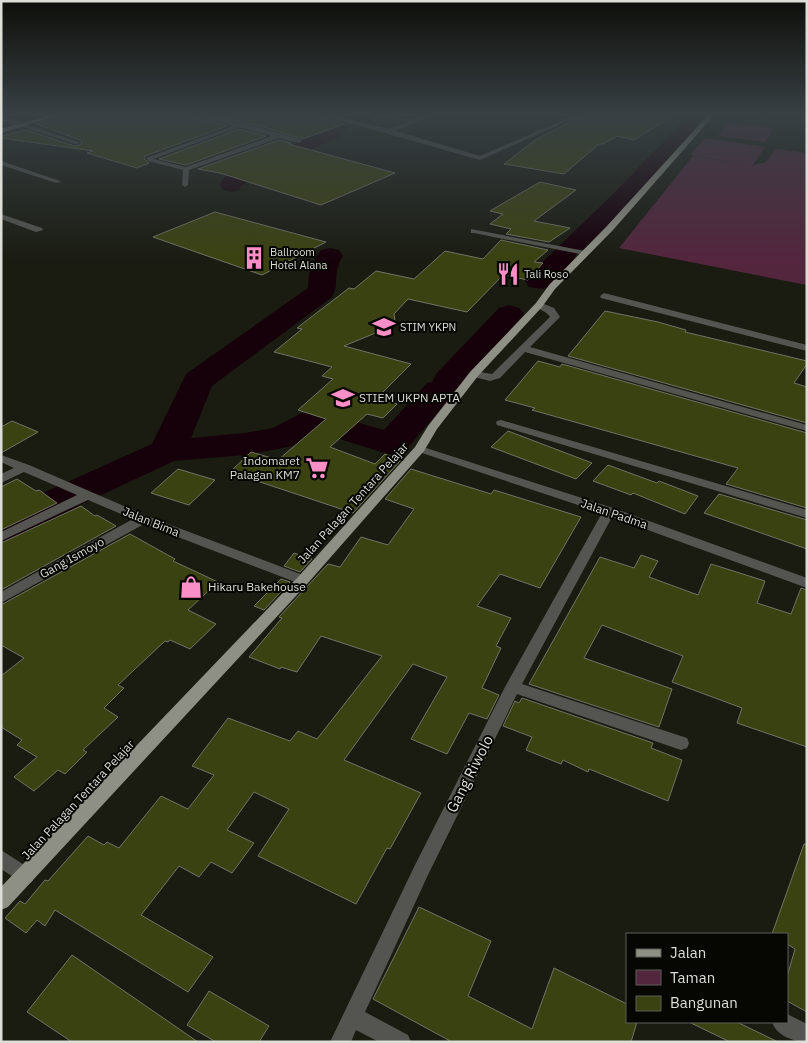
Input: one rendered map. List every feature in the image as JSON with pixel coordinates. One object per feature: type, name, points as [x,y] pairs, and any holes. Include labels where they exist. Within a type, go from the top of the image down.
[{"type":"main road","name":"Jalan Palagan Tentara Pelajar","points":[[1,901],[303,580],[420,448],[432,428],[474,374],[539,305],[552,287],[610,228],[668,163]]},
{"type":"street","points":[[1,163],[58,182]]},
{"type":"street","points":[[161,163],[186,169],[204,163]]},
{"type":"street","points":[[185,185],[186,169]]},
{"type":"street","points":[[1,216],[39,230]]},
{"type":"street","points":[[474,231],[585,253]]},
{"type":"street","points":[[604,296],[807,348]]},
{"type":"street","points":[[474,374],[490,378],[496,376],[555,317],[551,310],[539,305]]},
{"type":"street","points":[[525,349],[807,428]]},
{"type":"street","points":[[501,423],[807,514]]},
{"type":"street","name":"Jalan Padma","points":[[420,448],[609,511],[807,583]]},
{"type":"street","name":"Jalan Bima","points":[[1,458],[25,466],[143,519],[303,580]]},
{"type":"street","points":[[1,479],[25,466]]},
{"type":"street","points":[[1,537],[83,493]]},
{"type":"street","name":"Gang Riwolo","points":[[340,1042],[421,871],[513,688],[609,511]]},
{"type":"street","name":"Gang Ismoyo","points":[[1,598],[59,564],[143,519]]},
{"type":"street","points":[[513,688],[681,744]]},
{"type":"street","points":[[1,858],[26,876]]},
{"type":"street","points":[[352,1017],[402,1042]]},
{"type":"street","points":[[784,1023],[807,1036]]},
{"type":"green space","points":[[688,163],[737,163],[752,165],[738,163],[755,163],[753,165],[763,163],[807,163],[807,285],[619,248]]},
{"type":"building","points":[[119,163],[149,163],[137,168]]},
{"type":"building","points":[[176,163],[192,163],[186,165]]},
{"type":"building","points":[[216,163],[357,163],[395,173],[321,205],[220,173],[198,169]]},
{"type":"building","points":[[506,163],[577,163],[564,174],[504,164]]},
{"type":"building","points":[[540,182],[576,190],[534,221],[570,228],[549,242],[506,234],[511,229],[490,224],[503,214],[490,211]]},
{"type":"building","name":"Ballroom Hotel Alana","points":[[215,212],[326,242],[262,275],[153,237]]},
{"type":"building","points":[[501,240],[548,250],[534,262],[543,263],[528,280],[503,275],[467,312],[408,299],[394,314],[395,321],[390,327],[344,346],[411,364],[377,398],[397,404],[383,418],[367,414],[330,447],[375,464],[385,454],[401,460],[353,513],[230,472],[251,452],[278,460],[326,419],[298,410],[333,379],[322,376],[332,367],[274,352],[302,329],[297,328],[349,288],[354,289],[376,271],[414,279],[445,251],[483,259]]},
{"type":"building","points":[[605,311],[658,322],[686,330],[685,332],[807,361],[807,364],[794,383],[807,387],[807,423],[568,356]]},
{"type":"building","points":[[538,361],[560,367],[562,364],[807,433],[807,508],[726,484],[738,468],[532,410],[535,408],[505,400]]},
{"type":"building","points":[[12,421],[38,432],[1,453],[1,427]]},
{"type":"building","points":[[508,431],[592,463],[576,479],[491,447]]},
{"type":"building","points":[[608,465],[698,496],[685,514],[633,493],[631,495],[593,481]]},
{"type":"building","points":[[178,469],[215,480],[189,505],[151,493]]},
{"type":"building","points":[[411,469],[491,494],[494,490],[581,517],[540,588],[500,574],[477,606],[511,618],[496,646],[501,648],[482,688],[499,695],[487,719],[469,713],[447,754],[411,739],[447,677],[413,664],[344,760],[421,793],[390,849],[387,848],[356,904],[258,856],[289,809],[254,792],[227,830],[254,843],[232,873],[211,862],[199,877],[179,866],[141,915],[213,957],[188,992],[55,910],[45,926],[37,920],[26,933],[5,918],[20,901],[25,904],[45,880],[48,881],[88,836],[104,845],[107,842],[119,848],[161,796],[188,809],[214,775],[192,766],[228,718],[290,741],[298,731],[317,739],[382,656],[321,636],[297,672],[281,667],[280,669],[249,657],[282,618],[279,617],[328,564],[340,567],[361,537],[388,545],[414,509],[385,499]]},
{"type":"building","points":[[17,479],[36,491],[39,490],[57,503],[1,530],[1,487]]},
{"type":"building","points":[[719,494],[807,520],[807,549],[704,513]]},
{"type":"building","points":[[81,506],[95,516],[97,515],[116,526],[1,590],[1,543]]},
{"type":"building","points":[[130,534],[175,559],[173,561],[218,582],[188,610],[216,624],[190,649],[170,640],[168,642],[165,641],[118,685],[124,688],[104,708],[118,717],[83,750],[87,752],[65,774],[58,770],[34,791],[14,777],[37,757],[17,745],[22,740],[1,727],[1,676],[24,658],[1,645],[1,605]]},
{"type":"building","points":[[294,553],[312,559],[300,572],[284,566]]},
{"type":"building","points":[[641,555],[658,561],[649,577],[698,595],[711,564],[765,581],[757,603],[791,614],[801,588],[807,590],[807,747],[737,723],[742,708],[672,682],[683,656],[602,625],[584,658],[672,689],[659,727],[529,684],[600,557],[634,568]]},
{"type":"building","points":[[281,579],[290,582],[264,610],[254,606]]},
{"type":"building","points":[[522,698],[653,743],[651,748],[682,760],[668,801],[589,769],[588,772],[563,760],[561,764],[526,750],[532,737],[503,726],[515,701],[519,703]]},
{"type":"building","points":[[804,844],[807,844],[807,1012],[788,1002],[788,974],[795,949],[788,945],[788,933],[772,933]]},
{"type":"building","points":[[419,907],[491,941],[468,996],[532,1029],[554,968],[626,1004],[626,1023],[637,1023],[631,1042],[452,1042],[373,999]]},
{"type":"building","points":[[72,955],[198,1042],[72,1042],[27,1012]]},
{"type":"building","points":[[209,991],[269,1026],[259,1042],[216,1042],[187,1025]]},
{"type":"building","points":[[691,1023],[739,1023],[778,1042],[730,1042]]},
{"type":"waterway","points":[[231,185],[231,183],[268,163]]},
{"type":"waterway","points":[[572,247],[655,163]]},
{"type":"waterway","points":[[539,281],[565,254]]},
{"type":"waterway","points":[[167,451],[198,381],[322,291],[322,272],[330,256]]},
{"type":"waterway","points":[[448,381],[509,314]]},
{"type":"waterway","points":[[167,451],[245,444],[283,437],[314,420],[391,444],[439,390]]},
{"type":"waterway","points":[[1,531],[68,496],[167,451]]},
{"type":"place","name":"Ballroom Hotel Alana","points":[[254,258]]},
{"type":"place","name":"Tali Roso","points":[[508,274]]},
{"type":"place","name":"STIM YKPN","points":[[384,327]]},
{"type":"place","name":"STIEM UKPN APTA","points":[[343,398]]},
{"type":"place","name":"Indomaret Palagan KM7","points":[[317,468]]},
{"type":"place","name":"Hikaru Bakehouse","points":[[191,587]]}]
